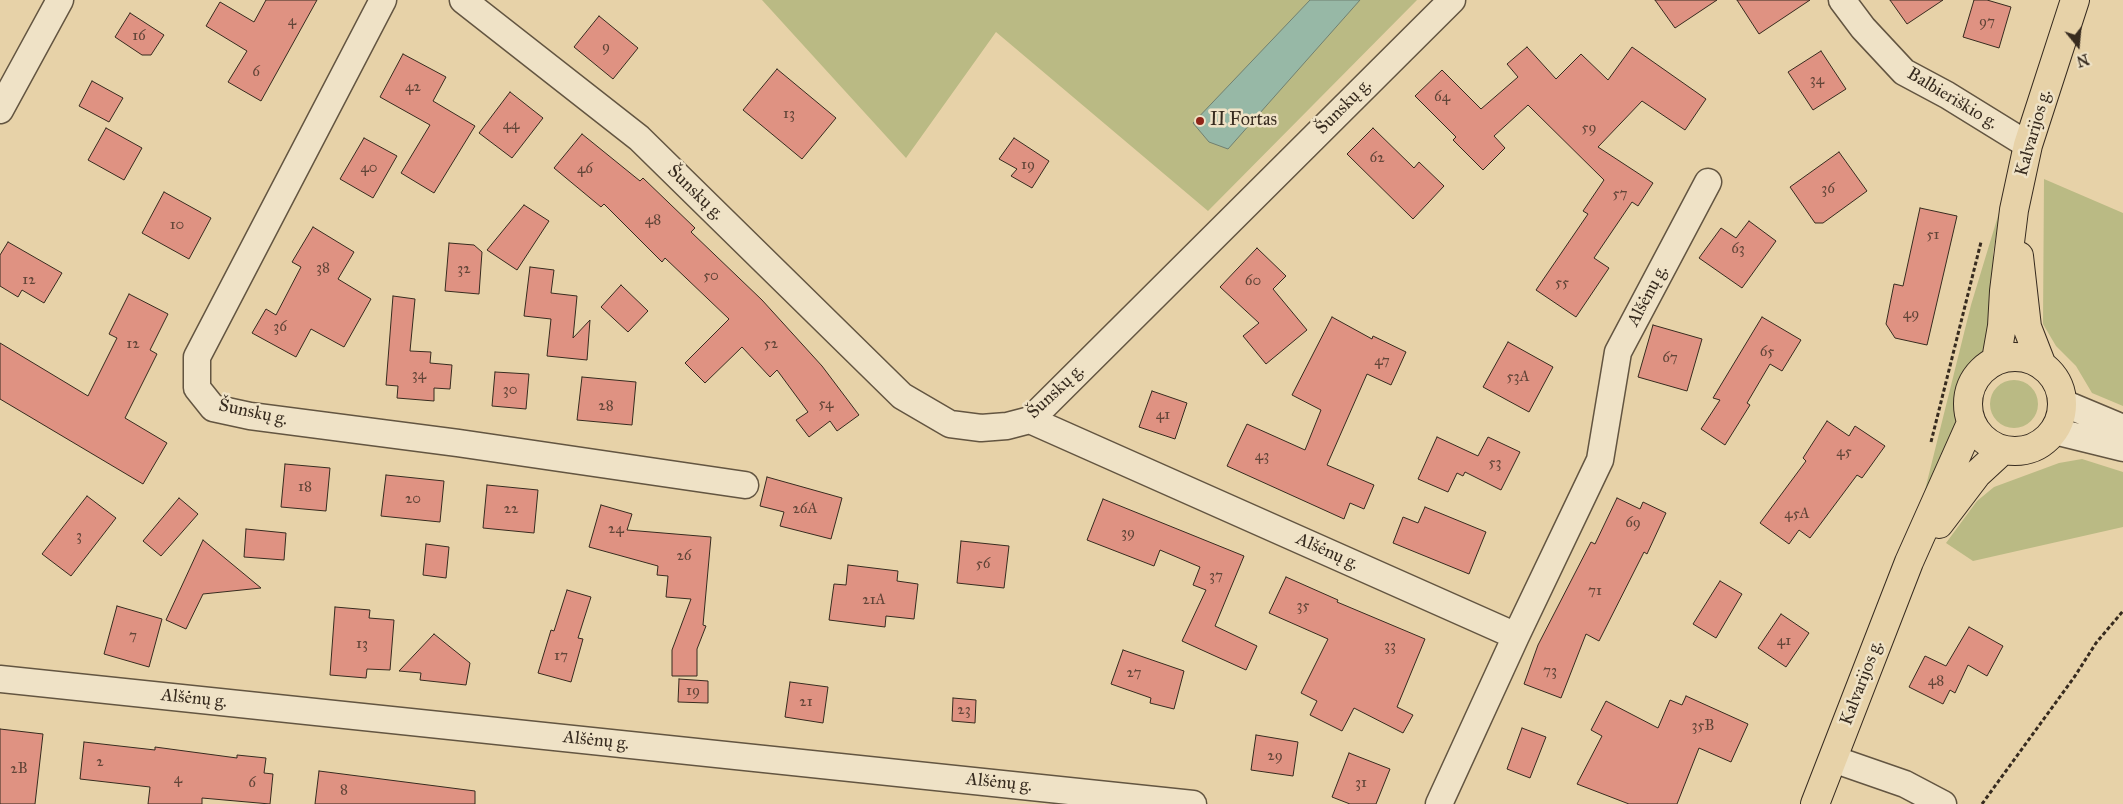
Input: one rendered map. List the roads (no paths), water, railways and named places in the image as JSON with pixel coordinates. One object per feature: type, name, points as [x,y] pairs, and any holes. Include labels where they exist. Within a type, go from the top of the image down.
[{"type":"main road","name":"Kalvarijos g.","points":[[1996,360],[2002,326],[2004,292],[2014,210],[2028,145],[2075,0]]},
{"type":"main road","name":"Kalvarijos g.","points":[[2014,210],[2027,327],[2041,363]]},
{"type":"main road","points":[[2011,356],[2041,363],[2057,381],[2063,403],[2061,418],[2054,431],[2044,442],[2032,449],[2018,452],[2004,450],[1990,444],[1979,435],[1972,423],[1968,408],[1969,394],[1974,380],[1983,368],[1996,360],[2011,356]]},
{"type":"main road","name":"Kalvarijos g.","points":[[1815,804],[1909,562],[1972,423]]},
{"type":"main road","name":"Kalvarijos g.","points":[[1909,562],[1977,474],[2004,450]]},
{"type":"street","points":[[0,110],[60,0]]},
{"type":"street","name":"Šunskų g.","points":[[383,0],[197,357],[197,388],[213,408],[250,416],[458,443],[745,485]]},
{"type":"street","name":"Šunskų g.","points":[[463,0],[639,138],[902,396],[950,424],[981,428],[1007,426],[1030,420],[1452,0]]},
{"type":"street","name":"Balbieriškio g.","points":[[1842,0],[1863,28],[1904,72],[1946,94],[2028,145]]},
{"type":"street","name":"Alšėnų g.","points":[[1439,804],[1600,460],[1618,352],[1708,182]]},
{"type":"street","points":[[2063,403],[2123,428]]},
{"type":"street","name":"Alšėnų g.","points":[[1030,420],[1516,636]]},
{"type":"street","points":[[2054,431],[2123,448]]},
{"type":"street","name":"Alšėnų g.","points":[[0,679],[1192,804]]},
{"type":"street","points":[[1833,758],[1905,784],[1943,804]]},
{"type":"place","name":"II Fortas","points":[[1200,121]]}]
